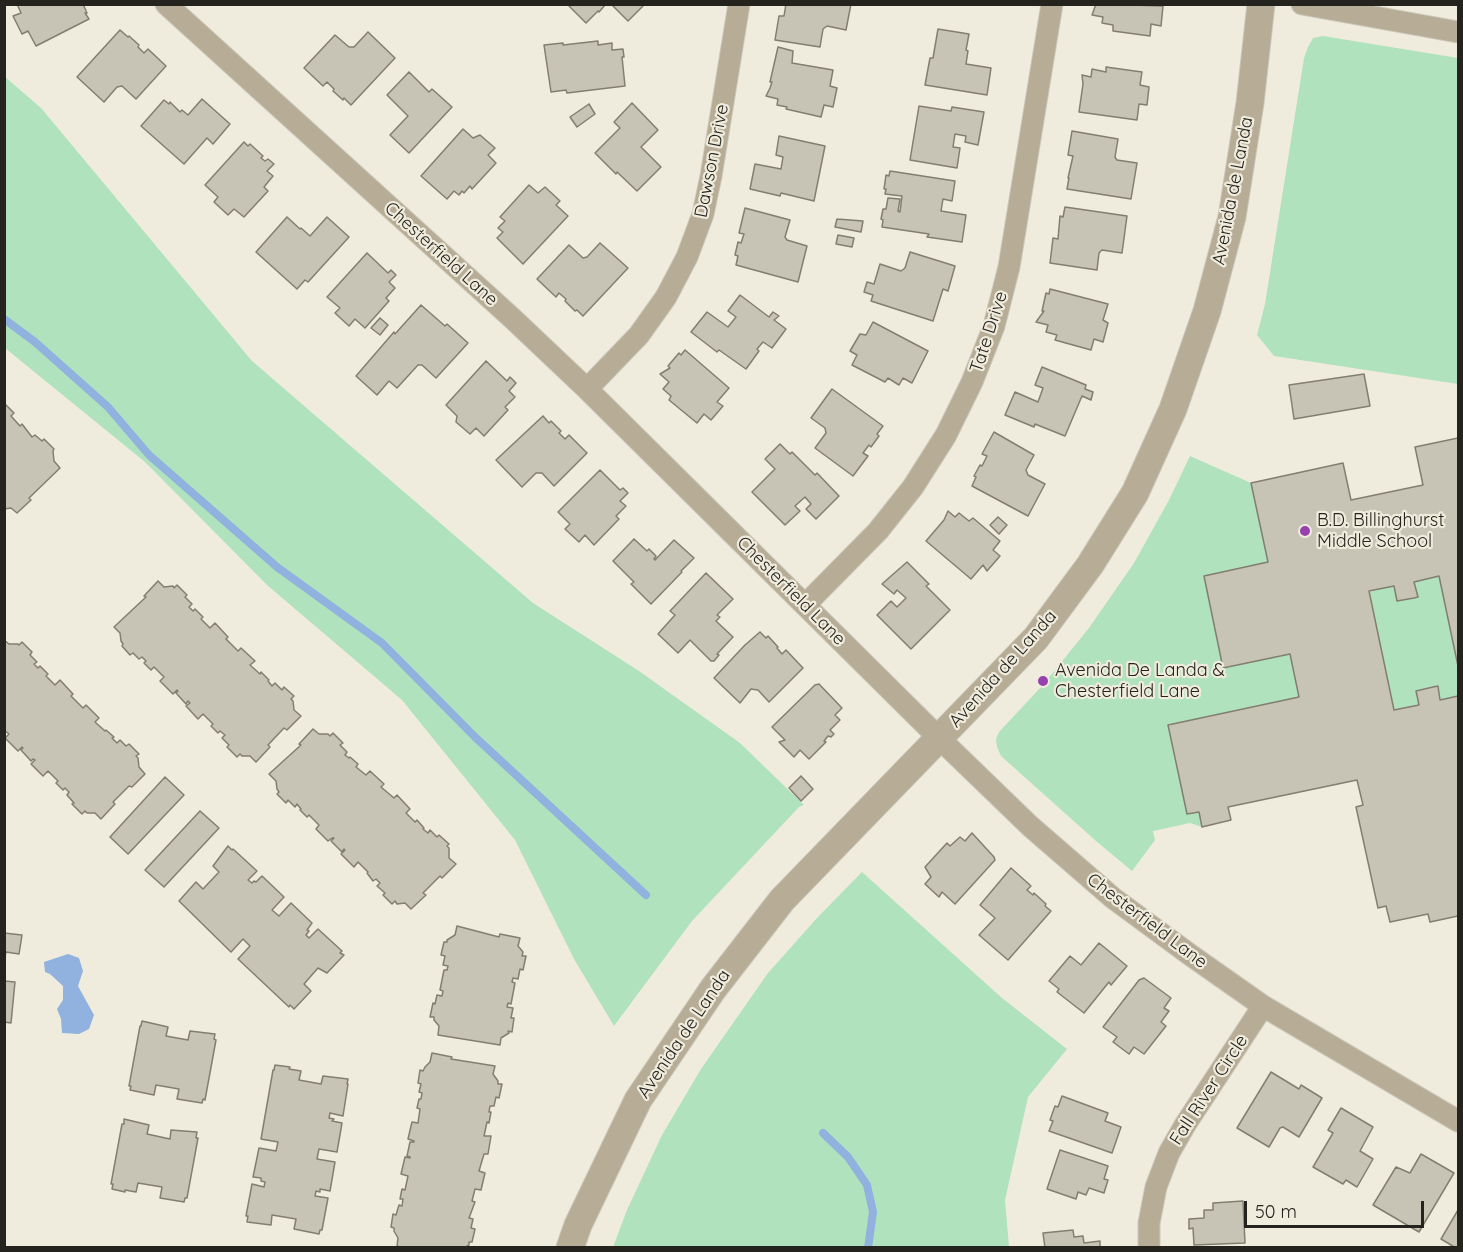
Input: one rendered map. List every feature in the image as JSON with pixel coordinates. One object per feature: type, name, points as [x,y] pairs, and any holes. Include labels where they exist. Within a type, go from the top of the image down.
[{"type":"street","name":"Chesterfield Lane","points":[[166,4],[587,389],[940,739],[1030,826],[1113,898],[1263,1006],[1458,1121]]},
{"type":"street","name":"Dawson Drive","points":[[587,389],[639,335],[666,297],[687,257],[703,214],[711,176],[739,4]]},
{"type":"street","name":"Tate Drive","points":[[805,605],[878,531],[913,487],[946,435],[972,382],[994,326],[1009,267],[1052,4]]},
{"type":"street","name":"Avenida de Landa","points":[[570,1248],[578,1225],[638,1100],[713,989],[782,900],[1036,638],[1090,565],[1135,493],[1173,408],[1207,311],[1232,217],[1250,103],[1261,4]]},
{"type":"street","points":[[1302,4],[1458,32]]},
{"type":"street","name":"Fall River Circle","points":[[1149,1248],[1149,1223],[1156,1187],[1169,1153],[1263,1006]]},
{"type":"green space","points":[[1323,36],[1458,58],[1458,384],[1274,356],[1257,335],[1265,304],[1304,58],[1313,38]]},
{"type":"green space","points":[[4,76],[41,108],[252,361],[533,603],[639,671],[740,743],[804,805],[799,807],[692,921],[614,1026],[574,959],[515,840],[402,700],[267,585],[145,462],[5,348]]},
{"type":"green space","points":[[1190,456],[1251,483],[1268,562],[1204,576],[1223,668],[1290,654],[1299,697],[1168,725],[1187,814],[1199,812],[1202,827],[1190,823],[1153,831],[1155,840],[1132,871],[1001,756],[996,739],[999,732],[1042,686],[1089,628],[1134,563]]},
{"type":"green space","points":[[1439,576],[1458,666],[1458,696],[1440,700],[1438,687],[1433,687],[1416,691],[1419,705],[1394,710],[1369,592],[1394,586],[1397,601],[1414,598],[1418,597],[1414,582]]},
{"type":"green space","points":[[862,872],[1002,998],[1067,1049],[1028,1097],[1005,1200],[1009,1247],[613,1247],[627,1210],[662,1135],[701,1069],[768,973]]},
{"type":"water","points":[[68,954],[79,958],[83,971],[78,986],[94,1015],[89,1029],[79,1034],[62,1033],[61,1019],[57,1009],[63,1000],[63,986],[45,972],[44,962]]},
{"type":"building","points":[[17,4],[83,4],[89,19],[36,46],[28,31],[22,34],[13,16],[21,13]]},
{"type":"building","points":[[567,4],[606,4],[586,23]]},
{"type":"building","points":[[611,4],[645,4],[628,21]]},
{"type":"building","points":[[786,4],[851,4],[846,30],[827,26],[823,29],[820,47],[775,40],[779,16],[784,16]]},
{"type":"building","points":[[1096,4],[1163,6],[1161,26],[1151,24],[1150,36],[1113,31],[1113,25],[1102,23],[1103,17],[1092,15]]},
{"type":"building","points":[[938,29],[969,34],[966,64],[991,68],[987,95],[925,85]]},
{"type":"building","points":[[120,30],[139,45],[138,47],[144,53],[148,49],[166,66],[136,99],[122,86],[117,87],[104,102],[77,77]]},
{"type":"building","points":[[368,32],[395,58],[351,105],[333,91],[334,89],[327,82],[323,86],[304,68],[335,35],[349,47],[354,47]]},
{"type":"building","points":[[598,41],[598,45],[612,43],[612,50],[623,49],[625,86],[567,93],[566,90],[551,92],[544,45]]},
{"type":"building","points":[[778,47],[793,51],[792,63],[833,70],[830,86],[837,88],[833,107],[824,105],[821,117],[786,109],[787,107],[777,105],[778,99],[766,96],[772,82],[770,82]]},
{"type":"building","points":[[1106,67],[1142,72],[1140,85],[1149,87],[1147,105],[1139,104],[1137,120],[1079,112],[1082,75],[1091,77],[1092,69],[1106,72]]},
{"type":"building","points":[[409,72],[429,92],[432,89],[452,107],[409,153],[390,135],[408,116],[387,95]]},
{"type":"building","points":[[202,99],[230,124],[213,144],[207,138],[184,164],[141,126],[164,100],[188,115]]},
{"type":"building","points":[[632,103],[658,130],[641,147],[661,167],[637,191],[595,153],[620,128],[614,122]]},
{"type":"building","points":[[589,104],[595,114],[577,127],[570,117]]},
{"type":"building","points":[[919,106],[951,111],[952,107],[984,112],[978,145],[965,142],[966,136],[955,134],[953,147],[960,148],[957,168],[910,160]]},
{"type":"building","points":[[463,129],[473,138],[480,135],[495,148],[488,155],[496,163],[472,189],[470,186],[459,195],[454,191],[447,199],[421,176]]},
{"type":"building","points":[[1072,131],[1118,139],[1115,157],[1117,160],[1137,163],[1131,199],[1067,189],[1073,156],[1068,155]]},
{"type":"building","points":[[779,136],[825,146],[814,201],[750,189],[755,164],[781,169],[783,157],[776,155]]},
{"type":"building","points":[[244,142],[248,146],[250,144],[263,156],[261,158],[265,161],[268,159],[274,164],[267,171],[273,176],[264,187],[268,191],[244,217],[234,209],[228,215],[214,202],[218,197],[205,185]]},
{"type":"building","points":[[890,171],[955,181],[952,201],[943,199],[941,211],[966,215],[962,242],[882,227],[883,209],[886,209],[888,198],[900,199],[898,211],[900,212],[902,196],[885,194],[886,175],[889,176]]},
{"type":"building","points":[[529,185],[538,193],[545,187],[560,201],[556,205],[568,216],[523,264],[497,238],[503,232],[498,228],[505,221],[500,217]]},
{"type":"building","points":[[1065,207],[1127,216],[1122,253],[1102,250],[1099,253],[1097,270],[1050,263],[1053,238],[1058,239],[1060,216],[1063,217]]},
{"type":"building","points":[[745,208],[790,220],[785,237],[787,240],[807,246],[798,282],[736,265],[738,256],[735,255],[738,242],[741,243],[744,234],[739,233]]},
{"type":"building","points":[[287,217],[310,236],[327,217],[349,237],[308,282],[305,280],[297,289],[256,252]]},
{"type":"building","points":[[837,219],[863,221],[861,232],[835,227]]},
{"type":"building","points":[[838,235],[854,238],[852,247],[836,244]]},
{"type":"building","points":[[600,243],[628,268],[583,316],[577,310],[575,311],[559,293],[556,297],[537,279],[569,245],[583,258],[587,257]]},
{"type":"building","points":[[910,252],[955,266],[948,291],[943,289],[933,321],[871,301],[873,295],[864,292],[867,282],[874,284],[880,264],[901,271],[905,268]]},
{"type":"building","points":[[367,253],[388,273],[391,270],[396,275],[389,282],[395,288],[386,298],[389,301],[365,328],[355,319],[349,326],[335,313],[340,308],[327,297]]},
{"type":"building","points":[[1050,289],[1108,304],[1103,320],[1108,323],[1103,342],[1094,339],[1091,350],[1055,340],[1057,335],[1046,332],[1048,325],[1036,322],[1044,311],[1042,311],[1046,293],[1049,294]]},
{"type":"building","points":[[740,295],[769,317],[773,312],[779,316],[774,320],[786,329],[772,348],[763,342],[746,369],[719,350],[717,352],[691,332],[707,312],[728,327],[736,317],[728,311]]},
{"type":"building","points":[[421,305],[468,343],[436,378],[422,365],[418,365],[397,388],[389,381],[377,395],[356,376]]},
{"type":"building","points":[[380,318],[388,325],[380,335],[371,328]]},
{"type":"building","points":[[873,322],[928,351],[912,383],[903,378],[899,385],[888,378],[885,382],[852,365],[857,355],[850,351],[860,334],[866,335]]},
{"type":"building","points":[[685,350],[729,388],[717,402],[723,406],[711,420],[704,414],[697,423],[669,400],[671,396],[663,389],[669,382],[660,374],[670,368],[668,366],[679,353],[681,355]]},
{"type":"building","points":[[486,361],[507,381],[510,377],[516,383],[509,391],[515,397],[505,407],[508,410],[484,436],[476,428],[470,434],[456,422],[457,416],[446,405]]},
{"type":"building","points":[[1042,367],[1086,385],[1085,389],[1093,392],[1091,400],[1082,396],[1065,436],[1005,415],[1015,392],[1038,402],[1043,388],[1035,385]]},
{"type":"building","points":[[1364,374],[1370,406],[1294,419],[1289,385]]},
{"type":"building","points":[[832,389],[883,426],[871,447],[869,445],[863,453],[868,456],[853,476],[815,448],[826,433],[825,428],[811,418]]},
{"type":"building","points":[[4,403],[14,413],[11,416],[20,426],[22,424],[32,437],[35,435],[42,441],[44,439],[54,449],[54,461],[60,468],[17,513],[11,508],[4,509]]},
{"type":"building","points":[[543,416],[561,431],[559,433],[565,439],[569,435],[587,453],[554,486],[542,473],[536,473],[522,487],[496,460]]},
{"type":"building","points":[[994,432],[1034,455],[1026,470],[1028,475],[1045,484],[1028,516],[972,486],[976,477],[974,476],[987,456],[982,454]]},
{"type":"building","points":[[1458,438],[1458,666],[1439,576],[1414,582],[1418,597],[1414,598],[1397,601],[1394,586],[1369,591],[1394,710],[1419,705],[1416,691],[1433,687],[1438,686],[1440,700],[1458,696],[1458,916],[1430,922],[1428,914],[1390,922],[1386,906],[1378,908],[1356,807],[1363,805],[1357,780],[1228,807],[1231,820],[1202,827],[1199,812],[1187,814],[1168,725],[1299,697],[1290,654],[1223,668],[1204,576],[1268,562],[1251,483],[1343,463],[1351,500],[1423,485],[1415,447]]},
{"type":"building","points":[[780,444],[790,454],[792,452],[815,475],[817,473],[839,496],[816,519],[806,509],[811,504],[805,497],[795,506],[800,511],[785,525],[752,492],[775,469],[765,459]]},
{"type":"building","points":[[600,470],[620,490],[623,488],[628,493],[620,501],[626,506],[616,516],[619,519],[594,545],[585,535],[579,542],[565,529],[570,524],[558,512]]},
{"type":"building","points":[[948,511],[955,517],[959,513],[969,521],[973,518],[1000,541],[993,550],[1000,556],[987,571],[983,565],[971,579],[926,541],[944,520]]},
{"type":"building","points":[[998,517],[1007,525],[999,534],[990,525]]},
{"type":"building","points":[[634,539],[656,556],[655,560],[674,540],[694,558],[651,604],[631,584],[634,582],[613,561]]},
{"type":"building","points":[[907,562],[929,584],[926,586],[950,610],[911,649],[877,615],[891,601],[897,607],[906,598],[897,590],[894,594],[882,584]]},
{"type":"building","points":[[706,573],[733,599],[717,615],[720,617],[716,621],[733,637],[717,654],[719,655],[714,661],[711,661],[690,640],[678,653],[658,634],[675,615],[670,611]]},
{"type":"building","points":[[158,581],[164,587],[173,586],[174,588],[177,585],[192,604],[189,607],[193,611],[195,609],[203,617],[201,619],[210,628],[215,623],[238,651],[241,648],[255,661],[250,665],[260,674],[261,672],[272,686],[275,683],[282,690],[284,687],[294,696],[291,699],[294,710],[301,716],[287,730],[284,728],[256,762],[250,756],[240,754],[237,757],[222,738],[225,735],[220,731],[218,733],[203,714],[198,719],[186,706],[190,703],[188,701],[186,704],[176,693],[177,690],[173,694],[160,681],[164,677],[154,667],[151,670],[142,657],[139,659],[133,653],[130,655],[122,646],[120,633],[114,627],[146,597],[144,596]]},
{"type":"building","points":[[760,632],[766,638],[768,636],[782,654],[786,650],[803,668],[769,702],[758,690],[751,689],[740,703],[714,678]]},
{"type":"building","points":[[4,640],[9,644],[19,645],[22,642],[32,652],[30,655],[37,662],[34,664],[38,668],[40,666],[48,674],[46,676],[55,685],[60,680],[83,708],[86,705],[99,718],[95,722],[114,737],[112,738],[117,743],[120,740],[126,746],[129,744],[139,754],[136,756],[139,767],[145,774],[113,802],[115,804],[101,819],[95,813],[85,811],[82,814],[72,804],[74,803],[67,795],[69,792],[56,783],[58,781],[48,771],[43,776],[31,764],[35,760],[31,761],[21,750],[22,747],[18,751],[5,738],[9,734],[4,730]]},
{"type":"building","points":[[819,684],[842,708],[835,715],[840,720],[830,730],[834,734],[831,737],[828,736],[824,741],[826,742],[809,759],[800,750],[794,757],[779,742],[785,740],[772,727],[815,685]]},
{"type":"building","points":[[313,729],[319,734],[330,736],[333,733],[343,743],[340,745],[347,752],[345,755],[358,764],[356,767],[366,775],[370,771],[384,784],[381,787],[394,798],[397,795],[410,809],[406,813],[415,822],[417,820],[428,833],[430,830],[449,844],[447,846],[449,858],[456,864],[423,893],[426,895],[411,909],[405,903],[397,904],[395,901],[392,904],[377,886],[380,883],[376,879],[373,881],[358,862],[354,867],[341,854],[345,850],[342,852],[331,841],[334,838],[328,841],[316,829],[319,825],[309,815],[307,817],[297,804],[295,807],[288,800],[286,803],[277,794],[279,792],[276,781],[269,774],[301,745],[299,744]]},
{"type":"building","points":[[801,776],[813,789],[801,801],[789,788]]},
{"type":"building","points":[[165,777],[184,795],[128,854],[110,837]]},
{"type":"building","points":[[200,811],[219,828],[164,887],[145,870]]},
{"type":"building","points":[[972,833],[995,860],[955,904],[942,892],[939,897],[925,884],[931,877],[925,867],[947,843],[950,846],[960,837],[965,841]]},
{"type":"building","points":[[228,846],[257,871],[248,880],[252,883],[256,882],[262,876],[284,897],[272,910],[279,916],[291,903],[312,923],[306,935],[309,938],[318,929],[344,955],[327,973],[318,968],[304,984],[311,991],[294,1009],[290,1005],[289,1007],[238,959],[250,946],[243,939],[231,952],[179,901],[196,882],[203,889],[219,872],[213,866]]},
{"type":"building","points":[[1011,868],[1031,886],[1027,890],[1033,895],[1034,893],[1051,911],[1008,960],[979,935],[995,918],[980,905]]},
{"type":"building","points":[[457,926],[499,937],[500,934],[520,938],[518,946],[523,952],[522,956],[526,956],[518,979],[513,978],[512,982],[515,983],[511,1004],[508,1003],[507,1007],[513,1008],[512,1032],[508,1031],[509,1033],[501,1038],[500,1045],[438,1035],[439,1026],[434,1017],[430,1017],[437,995],[442,996],[443,991],[440,990],[444,970],[447,970],[448,966],[443,965],[445,956],[441,955],[444,942],[455,935]]},
{"type":"building","points":[[4,933],[22,935],[19,954],[6,952],[4,962]]},
{"type":"building","points":[[1099,943],[1127,966],[1111,985],[1109,982],[1084,1013],[1057,992],[1059,989],[1049,981],[1070,956],[1081,965]]},
{"type":"building","points":[[1144,978],[1171,998],[1164,1008],[1169,1011],[1161,1022],[1166,1026],[1144,1054],[1134,1047],[1129,1054],[1113,1042],[1117,1037],[1103,1027],[1139,980]]},
{"type":"building","points":[[4,981],[15,982],[11,1023],[4,1022]]},
{"type":"building","points":[[142,1021],[168,1027],[166,1036],[188,1040],[190,1031],[215,1034],[214,1039],[216,1040],[205,1100],[203,1099],[202,1103],[177,1099],[179,1089],[156,1085],[154,1095],[130,1090]]},
{"type":"building","points":[[432,1053],[452,1057],[451,1059],[495,1066],[493,1074],[498,1084],[502,1084],[499,1098],[496,1097],[494,1106],[490,1106],[489,1123],[487,1122],[484,1136],[491,1136],[488,1154],[484,1154],[479,1171],[485,1173],[481,1190],[475,1189],[472,1201],[475,1202],[469,1218],[473,1219],[471,1228],[475,1229],[472,1242],[464,1248],[397,1246],[398,1238],[394,1228],[391,1227],[393,1214],[396,1215],[399,1205],[402,1206],[403,1199],[400,1199],[402,1189],[405,1190],[408,1176],[401,1174],[405,1157],[410,1158],[407,1156],[410,1142],[414,1142],[408,1139],[412,1122],[418,1123],[420,1109],[417,1108],[422,1093],[419,1092],[421,1084],[418,1083],[420,1070],[423,1071],[430,1062]]},
{"type":"building","points":[[275,1065],[301,1071],[299,1080],[321,1084],[323,1076],[348,1079],[343,1116],[330,1113],[329,1118],[342,1123],[337,1152],[319,1149],[317,1159],[335,1162],[330,1191],[320,1189],[320,1192],[316,1191],[315,1196],[328,1198],[322,1230],[319,1234],[294,1229],[296,1219],[272,1215],[271,1225],[247,1222],[252,1184],[264,1187],[265,1182],[261,1181],[261,1178],[253,1177],[259,1148],[276,1151],[278,1142],[261,1139]]},
{"type":"building","points":[[1271,1072],[1299,1089],[1301,1085],[1322,1098],[1299,1137],[1283,1127],[1280,1128],[1269,1147],[1237,1128]]},
{"type":"building","points":[[1062,1096],[1108,1113],[1105,1121],[1121,1127],[1112,1153],[1049,1131],[1055,1106],[1058,1107]]},
{"type":"building","points":[[1341,1108],[1373,1127],[1360,1151],[1373,1159],[1357,1187],[1346,1180],[1343,1184],[1313,1167],[1333,1133],[1328,1130]]},
{"type":"building","points":[[124,1119],[149,1125],[147,1134],[170,1139],[171,1130],[197,1132],[196,1138],[198,1138],[187,1198],[184,1202],[160,1198],[162,1187],[138,1183],[136,1192],[112,1189],[113,1184],[111,1184]]},
{"type":"building","points":[[1060,1150],[1108,1166],[1104,1179],[1108,1180],[1104,1193],[1089,1188],[1086,1195],[1078,1192],[1076,1199],[1047,1189]]},
{"type":"building","points":[[1421,1154],[1454,1173],[1419,1232],[1373,1205],[1396,1167],[1410,1173]]},
{"type":"building","points":[[1243,1201],[1245,1243],[1194,1245],[1193,1228],[1189,1229],[1189,1219],[1204,1218],[1204,1210],[1213,1210],[1213,1203]]},
{"type":"building","points":[[1458,1210],[1458,1248],[1456,1248],[1441,1239]]},
{"type":"building","points":[[1073,1230],[1074,1237],[1083,1236],[1084,1243],[1100,1241],[1100,1248],[1045,1248],[1043,1233]]},
{"type":"waterway","points":[[4,319],[35,342],[108,407],[149,455],[277,567],[382,643],[475,737],[646,895]]},
{"type":"waterway","points":[[823,1133],[848,1157],[867,1185],[873,1212],[868,1248]]},
{"type":"place","name":"B.D. Billinghurst Middle School","points":[[1305,531]]},
{"type":"place","name":"Avenida De Landa & Chesterfield Lane","points":[[1043,681]]}]
